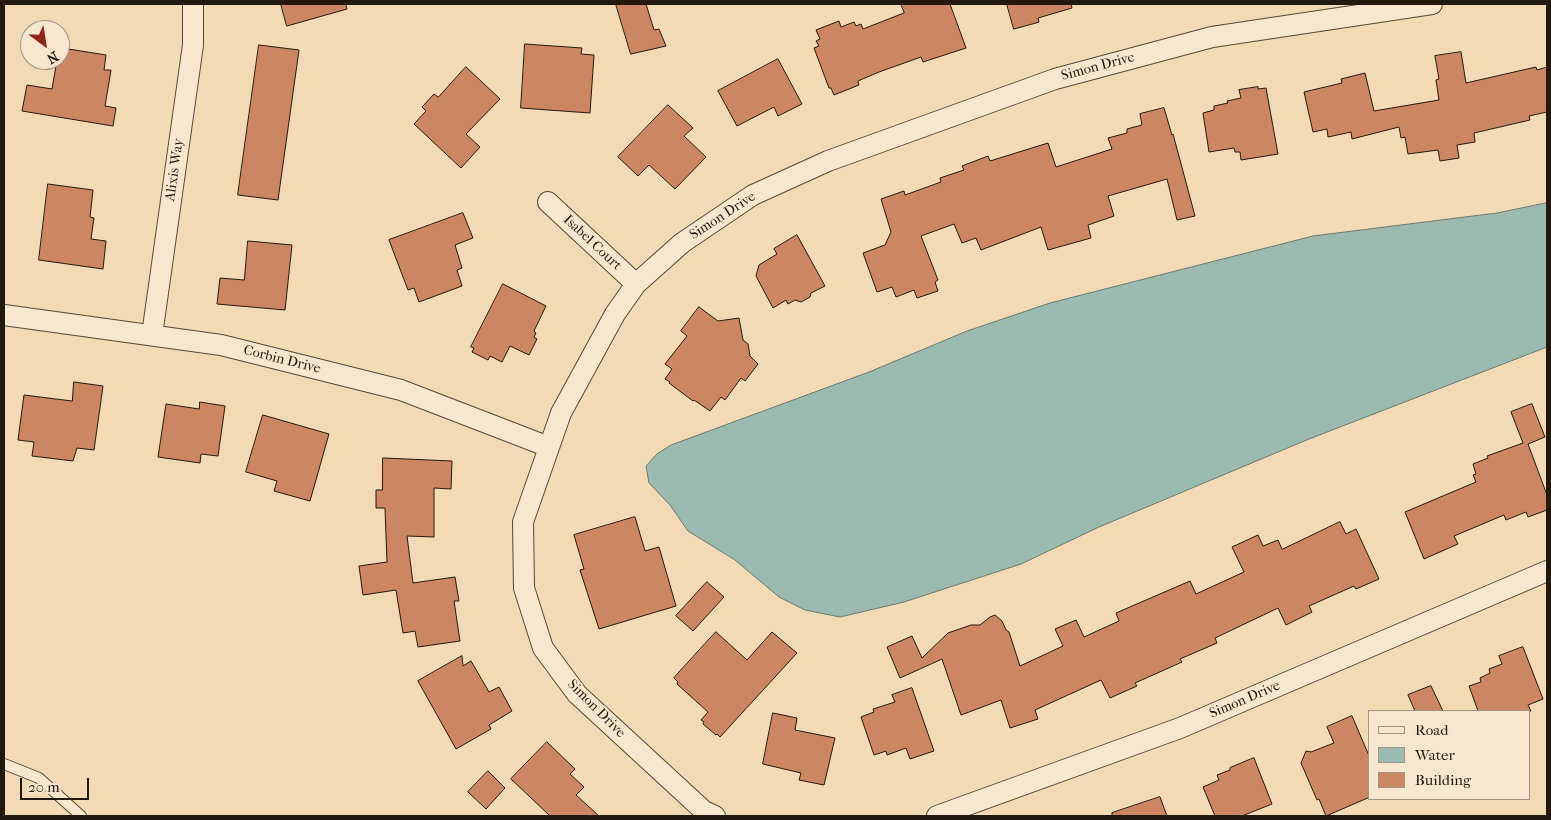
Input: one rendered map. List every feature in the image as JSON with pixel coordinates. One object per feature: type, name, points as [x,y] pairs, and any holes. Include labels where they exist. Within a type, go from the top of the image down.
[{"type":"street","name":"Alixis Way","points":[[152,335],[193,45],[193,4]]},
{"type":"street","name":"Simon Drive","points":[[715,816],[704,811],[577,694],[543,648],[524,588],[523,522],[561,413],[615,314],[636,284],[682,243],[753,195],[828,161],[1055,79],[1212,37],[1432,4]]},
{"type":"street","name":"Isabel Court","points":[[548,202],[636,284]]},
{"type":"street","name":"Corbin Drive","points":[[4,315],[221,345],[401,390],[549,447]]},
{"type":"street","name":"Simon Drive","points":[[937,816],[1180,728],[1547,571]]},
{"type":"lane","points":[[4,764],[39,778],[81,816]]},
{"type":"water","points":[[1547,203],[1547,347],[1309,439],[1099,527],[1021,564],[904,602],[840,617],[805,610],[779,597],[735,560],[688,531],[670,505],[649,483],[646,466],[657,454],[671,445],[869,372],[967,331],[1050,303],[1313,236],[1497,213]]},
{"type":"building","points":[[281,4],[346,4],[347,9],[287,26]]},
{"type":"building","points":[[616,4],[646,4],[654,30],[659,29],[666,46],[631,54]]},
{"type":"building","points":[[901,4],[950,4],[966,48],[923,62],[921,57],[858,81],[859,85],[834,95],[831,88],[829,88],[814,48],[819,46],[816,41],[820,39],[816,30],[839,21],[841,27],[854,22],[856,26],[861,24],[863,29],[904,13]]},
{"type":"building","points":[[1007,4],[1071,4],[1072,8],[1038,18],[1039,22],[1014,29]]},
{"type":"building","points":[[525,44],[582,48],[581,54],[594,55],[590,113],[521,108]]},
{"type":"building","points":[[259,45],[299,50],[278,200],[238,195]]},
{"type":"building","points":[[70,49],[106,55],[104,70],[111,70],[105,106],[116,108],[113,126],[22,111],[27,85],[52,89],[55,70],[70,70]]},
{"type":"building","points":[[1461,52],[1466,83],[1536,67],[1537,70],[1547,67],[1547,112],[1529,116],[1530,120],[1474,133],[1475,142],[1457,145],[1459,158],[1440,161],[1438,150],[1408,154],[1405,137],[1401,138],[1399,127],[1352,139],[1351,132],[1328,137],[1327,129],[1313,132],[1304,92],[1342,83],[1341,79],[1365,73],[1374,111],[1439,100],[1436,80],[1439,79],[1435,56]]},
{"type":"building","points":[[778,59],[802,104],[778,116],[774,107],[737,126],[718,91]]},
{"type":"building","points":[[466,67],[500,99],[466,134],[480,147],[461,168],[414,124],[426,111],[422,107],[434,94],[438,97]]},
{"type":"building","points":[[1258,87],[1258,89],[1266,88],[1278,154],[1241,160],[1240,152],[1235,152],[1234,148],[1209,152],[1203,113],[1214,110],[1214,106],[1241,98],[1239,90]]},
{"type":"building","points":[[668,105],[693,128],[684,136],[706,157],[675,189],[649,165],[638,176],[618,157]]},
{"type":"building","points":[[1164,108],[1195,216],[1177,220],[1167,179],[1108,196],[1114,216],[1088,225],[1091,238],[1048,250],[1041,227],[981,250],[976,238],[962,243],[954,224],[921,236],[938,280],[935,282],[938,291],[917,298],[914,290],[896,297],[892,287],[877,292],[863,253],[885,245],[891,232],[881,199],[904,191],[905,195],[941,182],[940,178],[964,170],[962,166],[988,156],[990,161],[1048,143],[1056,167],[1112,149],[1108,138],[1127,133],[1127,129],[1142,125],[1140,114]]},
{"type":"building","points":[[48,184],[93,190],[90,217],[94,218],[91,239],[106,241],[103,269],[39,260]]},
{"type":"building","points":[[463,213],[473,238],[455,245],[462,268],[457,270],[462,286],[419,302],[414,288],[408,290],[389,240]]},
{"type":"building","points":[[797,235],[825,286],[811,293],[810,297],[801,302],[795,300],[788,304],[786,300],[773,308],[756,276],[759,265],[777,254],[774,249]]},
{"type":"building","points":[[248,241],[292,245],[285,310],[217,304],[220,278],[244,280]]},
{"type":"building","points":[[503,284],[546,306],[534,331],[536,333],[534,337],[537,339],[529,355],[510,346],[502,362],[490,356],[488,360],[472,352],[474,348],[471,347]]},
{"type":"building","points":[[699,307],[718,321],[739,318],[743,340],[748,344],[750,356],[758,364],[745,381],[741,378],[725,400],[721,397],[710,411],[693,401],[665,379],[672,369],[665,364],[687,336],[681,331]]},
{"type":"building","points":[[74,382],[103,386],[94,450],[77,448],[73,461],[32,456],[34,442],[18,440],[24,395],[72,401]]},
{"type":"building","points":[[200,402],[225,406],[218,456],[201,454],[200,463],[158,457],[166,404],[199,409]]},
{"type":"building","points":[[1532,404],[1545,437],[1528,444],[1547,495],[1547,510],[1528,517],[1526,512],[1506,520],[1504,515],[1454,536],[1458,544],[1424,559],[1405,512],[1476,482],[1473,475],[1476,474],[1473,464],[1488,458],[1487,456],[1523,443],[1511,412]]},
{"type":"building","points":[[263,415],[329,434],[310,501],[274,491],[277,481],[246,472]]},
{"type":"building","points":[[383,458],[452,461],[451,489],[434,488],[434,537],[407,536],[413,583],[455,577],[459,601],[454,601],[460,641],[418,647],[415,631],[403,633],[396,590],[363,595],[359,566],[387,562],[385,508],[376,508],[376,490],[382,490]]},
{"type":"building","points":[[635,517],[645,551],[659,547],[676,606],[599,629],[580,570],[584,569],[574,535]]},
{"type":"building","points":[[1340,522],[1346,534],[1356,529],[1379,579],[1356,589],[1354,586],[1309,606],[1312,612],[1286,625],[1278,608],[1215,638],[1217,643],[1180,659],[1182,662],[1135,683],[1137,686],[1110,698],[1101,680],[1035,710],[1038,719],[1010,728],[1001,700],[961,715],[942,659],[900,678],[887,647],[912,636],[922,658],[948,633],[971,625],[980,625],[995,615],[1002,621],[1009,632],[1020,666],[1063,646],[1055,629],[1076,620],[1084,637],[1119,621],[1116,613],[1190,581],[1196,594],[1244,572],[1232,547],[1258,535],[1263,546],[1278,540],[1282,549]]},
{"type":"building","points":[[707,582],[724,597],[693,631],[676,616]]},
{"type":"building","points":[[716,632],[747,660],[772,632],[797,653],[720,737],[703,724],[704,722],[701,720],[708,712],[677,684],[678,682],[674,678]]},
{"type":"building","points":[[1523,647],[1543,699],[1528,705],[1530,710],[1478,710],[1469,686],[1481,682],[1480,678],[1490,673],[1489,669],[1502,664],[1499,656]]},
{"type":"building","points":[[462,656],[463,666],[471,661],[489,692],[499,687],[512,711],[489,725],[491,729],[456,749],[418,681]]},
{"type":"building","points":[[1431,686],[1443,710],[1415,710],[1408,695]]},
{"type":"building","points":[[912,688],[934,751],[910,759],[906,748],[887,755],[886,751],[874,755],[861,717],[874,712],[873,709],[895,702],[892,695]]},
{"type":"building","points":[[773,713],[797,718],[795,730],[835,738],[824,785],[799,780],[801,773],[763,764]]},
{"type":"building","points":[[1352,716],[1368,753],[1368,798],[1326,816],[1301,763],[1306,751],[1311,752],[1334,743],[1327,727]]},
{"type":"building","points":[[547,742],[575,769],[570,774],[584,787],[576,795],[599,816],[550,816],[511,779]]},
{"type":"building","points":[[1254,758],[1272,804],[1242,816],[1215,816],[1203,787],[1219,780],[1217,775]]},
{"type":"building","points":[[488,771],[505,788],[486,809],[468,792]]},
{"type":"building","points":[[1160,797],[1167,816],[1112,816],[1112,813]]}]
